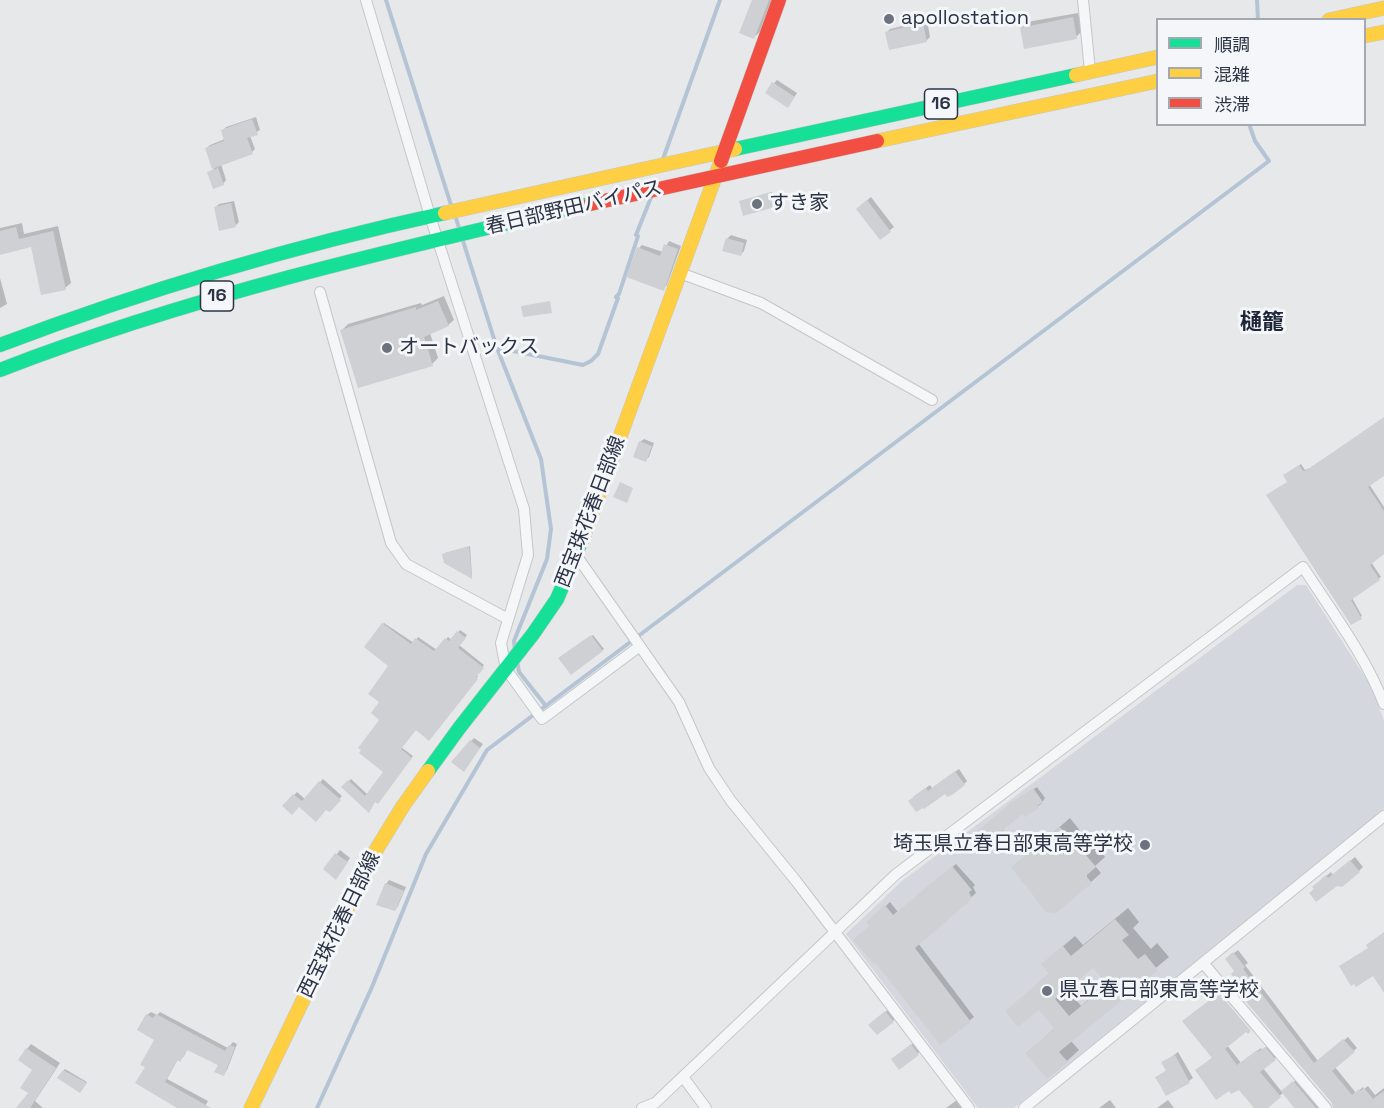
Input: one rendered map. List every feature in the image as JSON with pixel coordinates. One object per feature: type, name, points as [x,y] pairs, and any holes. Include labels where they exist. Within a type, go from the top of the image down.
[{"type":"main road","name":"西宝珠花春日部線","points":[[251,1108],[373,855],[403,806],[557,599],[576,555],[779,0]]},
{"type":"main road","points":[[1338,18],[1384,8]]},
{"type":"main road","points":[[1366,36],[1384,32]]},
{"type":"main road","name":"春日部野田バイパス","points":[[0,345],[89,311],[234,265],[430,216],[1156,57]]},
{"type":"main road","name":"春日部野田バイパス","points":[[0,370],[99,334],[237,290],[438,240],[714,177],[1156,81]]},
{"type":"street","points":[[366,0],[430,216],[524,509],[528,555],[501,643],[508,666],[542,719],[640,646]]},
{"type":"street","points":[[1083,0],[1090,72]]},
{"type":"street","points":[[680,273],[761,303],[932,400]]},
{"type":"street","points":[[320,292],[391,543],[406,564],[508,619]]},
{"type":"street","points":[[576,555],[679,702],[709,768],[731,801],[796,881],[969,1108]]},
{"type":"street","points":[[642,1108],[655,1103],[895,875],[1303,567],[1381,681],[1384,704]]},
{"type":"street","points":[[1024,1108],[1384,816]]},
{"type":"street","points":[[1204,964],[1326,1108]]},
{"type":"street","points":[[683,1077],[706,1108]]},
{"type":"shaded area","name":"埼玉県立春日部東高等学校","points":[[1297,585],[1306,585],[1372,688],[1384,721],[1384,809],[1014,1108],[978,1108],[846,934],[902,881]]},
{"type":"building","points":[[752,0],[769,0],[754,39],[739,33]]},
{"type":"building","points":[[1073,17],[1077,39],[1024,49],[1020,28]]},
{"type":"building","points":[[923,23],[927,42],[889,50],[885,32]]},
{"type":"building","points":[[772,82],[795,97],[788,108],[765,93]]},
{"type":"building","points":[[252,119],[258,135],[247,138],[253,154],[212,169],[205,148],[224,141],[221,130]]},
{"type":"building","points":[[218,168],[224,185],[213,189],[207,172]]},
{"type":"building","name":"すき家","points":[[771,192],[775,207],[743,216],[739,201]]},
{"type":"building","points":[[867,200],[891,232],[880,240],[856,209]]},
{"type":"building","points":[[231,203],[236,227],[219,231],[214,207]]},
{"type":"building","points":[[16,227],[19,239],[53,231],[66,290],[41,295],[31,247],[0,255],[0,231]]},
{"type":"building","points":[[726,238],[744,243],[741,256],[722,251]]},
{"type":"building","points":[[664,244],[678,249],[664,291],[626,277],[637,247],[660,256]]},
{"type":"building","name":"オートバックス","points":[[438,301],[449,326],[424,337],[433,366],[358,388],[340,330],[416,307],[416,310]]},
{"type":"building","points":[[550,301],[552,313],[523,317],[521,306]]},
{"type":"building","points":[[1384,417],[1384,476],[1368,487],[1384,511],[1384,554],[1370,565],[1380,580],[1351,600],[1362,619],[1351,625],[1266,495],[1287,482],[1283,475],[1299,465],[1303,471],[1307,470]]},
{"type":"building","points":[[639,441],[652,446],[646,462],[633,457]]},
{"type":"building","points":[[620,482],[633,488],[627,503],[613,497]]},
{"type":"building","points":[[469,546],[472,579],[444,563],[442,554]]},
{"type":"building","points":[[382,623],[411,644],[415,638],[434,651],[445,638],[449,641],[457,631],[466,638],[458,648],[484,668],[476,677],[478,679],[429,741],[416,730],[401,749],[412,758],[378,804],[375,802],[369,813],[341,787],[348,780],[365,796],[383,772],[359,753],[361,750],[358,748],[379,720],[371,713],[379,702],[368,694],[388,666],[364,647]]},
{"type":"building","points":[[591,635],[603,651],[571,675],[558,658]]},
{"type":"building","points":[[470,740],[480,748],[464,772],[451,762]]},
{"type":"building","points":[[955,771],[965,785],[952,795],[947,797],[945,794],[916,812],[908,801],[926,788],[928,791]]},
{"type":"building","points":[[319,781],[341,800],[330,812],[326,810],[316,822],[299,807],[292,815],[282,806],[293,794],[302,801]]},
{"type":"building","points":[[1033,788],[1043,802],[1037,806],[1039,808],[1025,817],[1022,814],[1001,832],[1003,834],[995,840],[993,838],[978,850],[968,839],[1012,802]]},
{"type":"building","points":[[1060,827],[1079,851],[1081,849],[1096,867],[1087,875],[1092,883],[1056,913],[1046,912],[1011,867]]},
{"type":"building","points":[[335,853],[348,862],[336,880],[323,869]]},
{"type":"building","points":[[1350,860],[1360,872],[1342,887],[1337,886],[1316,902],[1309,893],[1314,889],[1312,887],[1326,875],[1328,878]]},
{"type":"building","points":[[952,866],[972,890],[969,892],[972,899],[915,948],[971,1022],[940,1045],[876,963],[874,964],[853,940],[869,926],[866,922],[885,905],[893,915]]},
{"type":"building","points":[[385,883],[404,891],[395,911],[376,905]]},
{"type":"building","name":"県立春日部東高等学校","points":[[1115,919],[1129,935],[1122,940],[1138,959],[1145,954],[1158,970],[1059,1052],[1068,1062],[1047,1079],[1025,1053],[1053,1030],[1053,1027],[1039,1010],[1018,1027],[1005,1011],[1049,974],[1041,964],[1063,946],[1071,956]],"holes":[[[1093,968],[1107,985],[1069,1016],[1055,999]]]},
{"type":"building","points":[[1384,932],[1384,993],[1373,976],[1356,987],[1354,984],[1351,986],[1339,966],[1368,948],[1366,945]]},
{"type":"building","points":[[1233,952],[1245,967],[1243,969],[1314,1063],[1343,1039],[1355,1052],[1332,1071],[1352,1095],[1364,1088],[1373,1099],[1384,1091],[1384,1108],[1333,1108],[1332,1103],[1231,984],[1236,980],[1231,974],[1234,971],[1225,959]]},
{"type":"building","points":[[1219,993],[1251,1031],[1248,1034],[1246,1032],[1225,1049],[1237,1065],[1257,1050],[1258,1052],[1265,1047],[1276,1060],[1260,1072],[1281,1097],[1268,1108],[1254,1108],[1239,1090],[1231,1094],[1229,1091],[1216,1100],[1195,1070],[1212,1058],[1182,1021]]},
{"type":"building","points":[[885,1011],[894,1022],[877,1035],[868,1025]]},
{"type":"building","points":[[146,1014],[153,1018],[156,1014],[225,1051],[229,1045],[235,1047],[224,1076],[214,1072],[218,1065],[187,1050],[180,1062],[177,1060],[165,1082],[211,1108],[177,1108],[135,1083],[145,1067],[140,1065],[154,1040],[137,1030]]},
{"type":"building","points":[[911,1044],[919,1055],[899,1070],[891,1059]]},
{"type":"building","points":[[26,1048],[56,1068],[30,1108],[16,1108],[28,1093],[20,1088],[32,1070],[18,1060]]},
{"type":"building","points":[[1175,1055],[1190,1083],[1166,1096],[1155,1077],[1166,1071],[1161,1062]]},
{"type":"building","points":[[63,1070],[87,1083],[80,1093],[57,1078]]},
{"type":"building","points":[[1293,1081],[1316,1108],[1294,1108],[1281,1091]]},
{"type":"waterway","points":[[386,0],[451,205]]},
{"type":"waterway","points":[[663,159],[720,0]]},
{"type":"waterway","points":[[1257,0],[1258,18]]},
{"type":"waterway","points":[[317,1108],[372,987],[426,854],[487,750],[1269,161],[1255,141],[1250,126]]},
{"type":"waterway","points":[[498,348],[583,365],[591,361],[598,354],[638,236],[636,235],[652,195]]},
{"type":"waterway","points":[[455,215],[460,231]]},
{"type":"waterway","points":[[463,241],[497,348],[541,459],[551,529],[547,559],[514,641],[515,650]]},
{"type":"waterway","points":[[517,660],[519,672],[546,706]]},
{"type":"traffic: fast","points":[[735,149],[1076,75]]},
{"type":"traffic: fast","points":[[0,370],[145,319],[292,276],[590,204]]},
{"type":"traffic: fast","points":[[0,345],[109,306],[220,271],[332,240],[445,213]]},
{"type":"traffic: fast","points":[[428,771],[533,634],[557,599],[584,535]]},
{"type":"traffic: slow","points":[[1338,18],[1384,8]]},
{"type":"traffic: slow","points":[[1366,36],[1384,32]]},
{"type":"traffic: slow","points":[[1076,75],[1156,57]]},
{"type":"traffic: slow","points":[[877,141],[1156,81]]},
{"type":"traffic: slow","points":[[445,213],[735,149]]},
{"type":"traffic: slow","points":[[584,535],[721,161]]},
{"type":"traffic: slow","points":[[251,1108],[373,855],[428,771]]},
{"type":"traffic: jam","points":[[721,161],[779,0]]},
{"type":"traffic: jam","points":[[590,204],[877,141]]},
{"type":"place","name":"apollostation","points":[[889,19]]},
{"type":"place","name":"すき家","points":[[757,204]]},
{"type":"place","name":"オートバックス","points":[[387,348]]},
{"type":"place","name":"埼玉県立春日部東高等学校","points":[[1145,845]]},
{"type":"place","name":"県立春日部東高等学校","points":[[1047,991]]},
{"type":"district","name":"樋籠","points":[[1262,323]]}]
